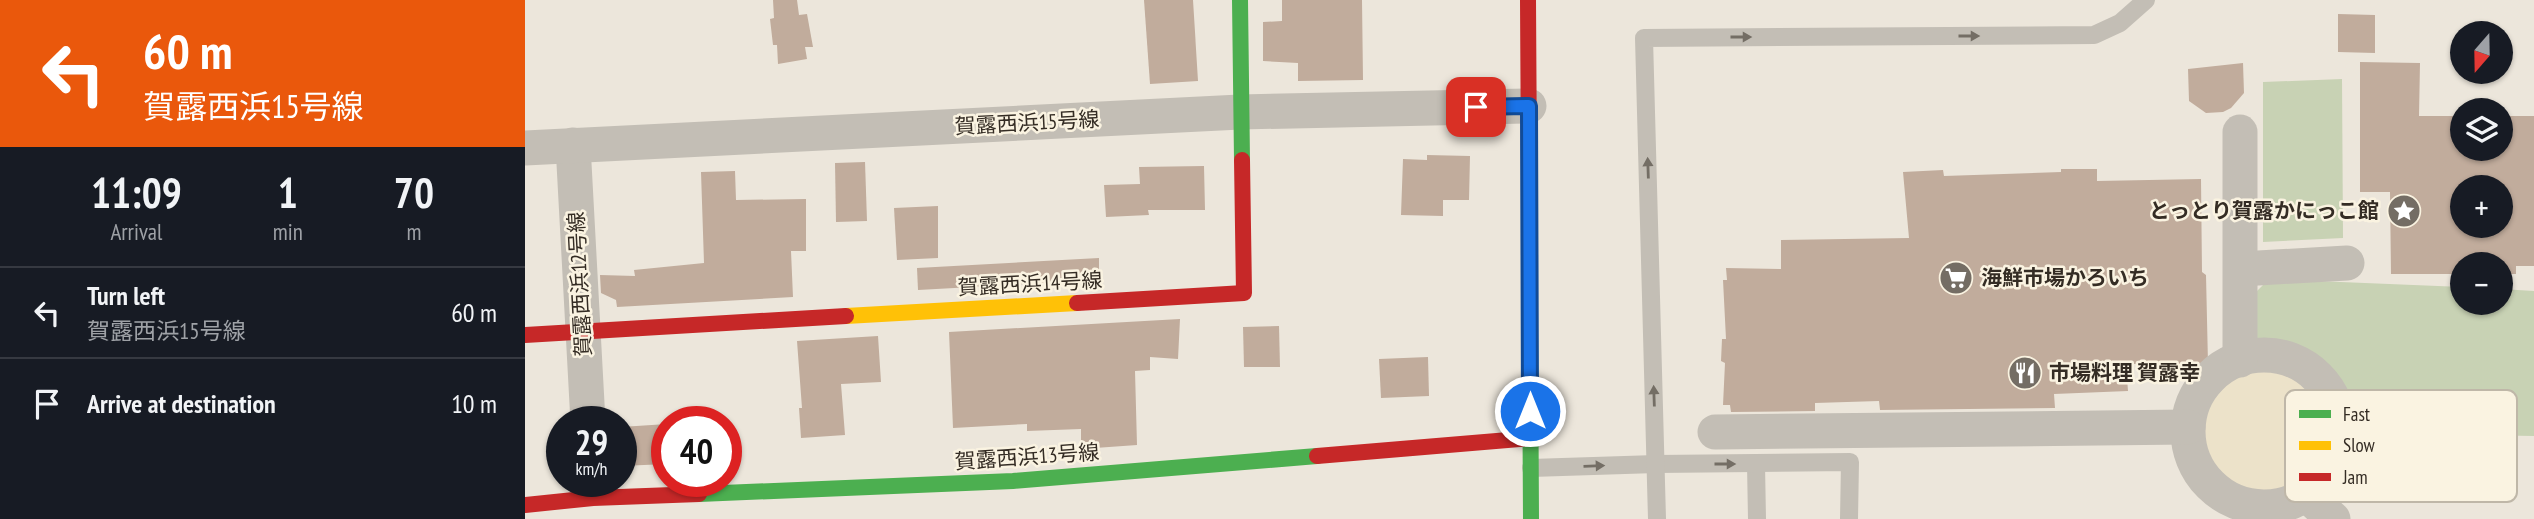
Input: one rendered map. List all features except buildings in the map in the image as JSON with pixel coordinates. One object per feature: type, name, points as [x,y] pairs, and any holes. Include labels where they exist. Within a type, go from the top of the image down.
[{"type":"street","name":"賀露西浜14号線","points":[[525,335],[1244,293],[1240,0]]},
{"type":"street","points":[[1528,0],[1531,519]]},
{"type":"street","name":"賀露西浜15号線","points":[[525,148],[1240,113],[1529,106]]},
{"type":"street","points":[[2240,132],[2240,360]]},
{"type":"street","name":"賀露西浜12号線","points":[[573,145],[587,406]]},
{"type":"street","points":[[2241,269],[2347,263]]},
{"type":"street","points":[[2290,502],[2269,507],[2244,505],[2221,494],[2203,476],[2191,453],[2188,428],[2194,403],[2207,381],[2227,365],[2251,356],[2276,356],[2299,363],[2319,378],[2327,390]]},
{"type":"street","points":[[1715,432],[2188,428]]},
{"type":"street","name":"賀露西浜13号線","points":[[525,505],[593,499],[1013,481],[1531,438]]},
{"type":"street","points":[[2315,502],[2333,519]]},
{"type":"lane","points":[[1657,519],[1644,38],[2094,35],[2120,23],[2146,0]]},
{"type":"lane","points":[[1531,468],[1850,462],[1849,519]]},
{"type":"lane","points":[[1756,464],[1757,519]]},
{"type":"green space","points":[[2342,79],[2343,238],[2263,242],[2263,82]]},
{"type":"green space","points":[[2269,279],[2450,287],[2450,315],[2513,315],[2513,290],[2534,291],[2534,436],[2517,436],[2517,390],[2340,390],[2324,368],[2310,359],[2276,347],[2256,344],[2254,294]]},
{"type":"shaded area","points":[[2263,367],[2287,372],[2312,390],[2285,390],[2285,489],[2275,492],[2251,492],[2218,475],[2205,454],[2200,430],[2205,406],[2218,385],[2239,372]]},
{"type":"traffic: fast","points":[[1240,0],[1242,160]]},
{"type":"traffic: fast","points":[[1530,335],[1531,519]]},
{"type":"traffic: fast","points":[[742,492],[1013,481],[1317,456]]},
{"type":"traffic: slow","points":[[846,316],[1077,303]]},
{"type":"traffic: jam","points":[[1528,0],[1530,335]]},
{"type":"traffic: jam","points":[[1077,303],[1244,293],[1242,160]]},
{"type":"traffic: jam","points":[[525,335],[846,316]]},
{"type":"traffic: jam","points":[[1317,456],[1531,438]]},
{"type":"traffic: jam","points":[[525,505],[651,496]]},
{"type":"place","name":"とっとり賀露かにっこ館","points":[[2404,211]]},
{"type":"place","name":"海鮮市場かろいち","points":[[1956,278]]},
{"type":"place","name":"市場料理 賀露幸","points":[[2025,373]]},
{"type":"route","points":[[1476,107],[1529,106],[1530,411]]}]
